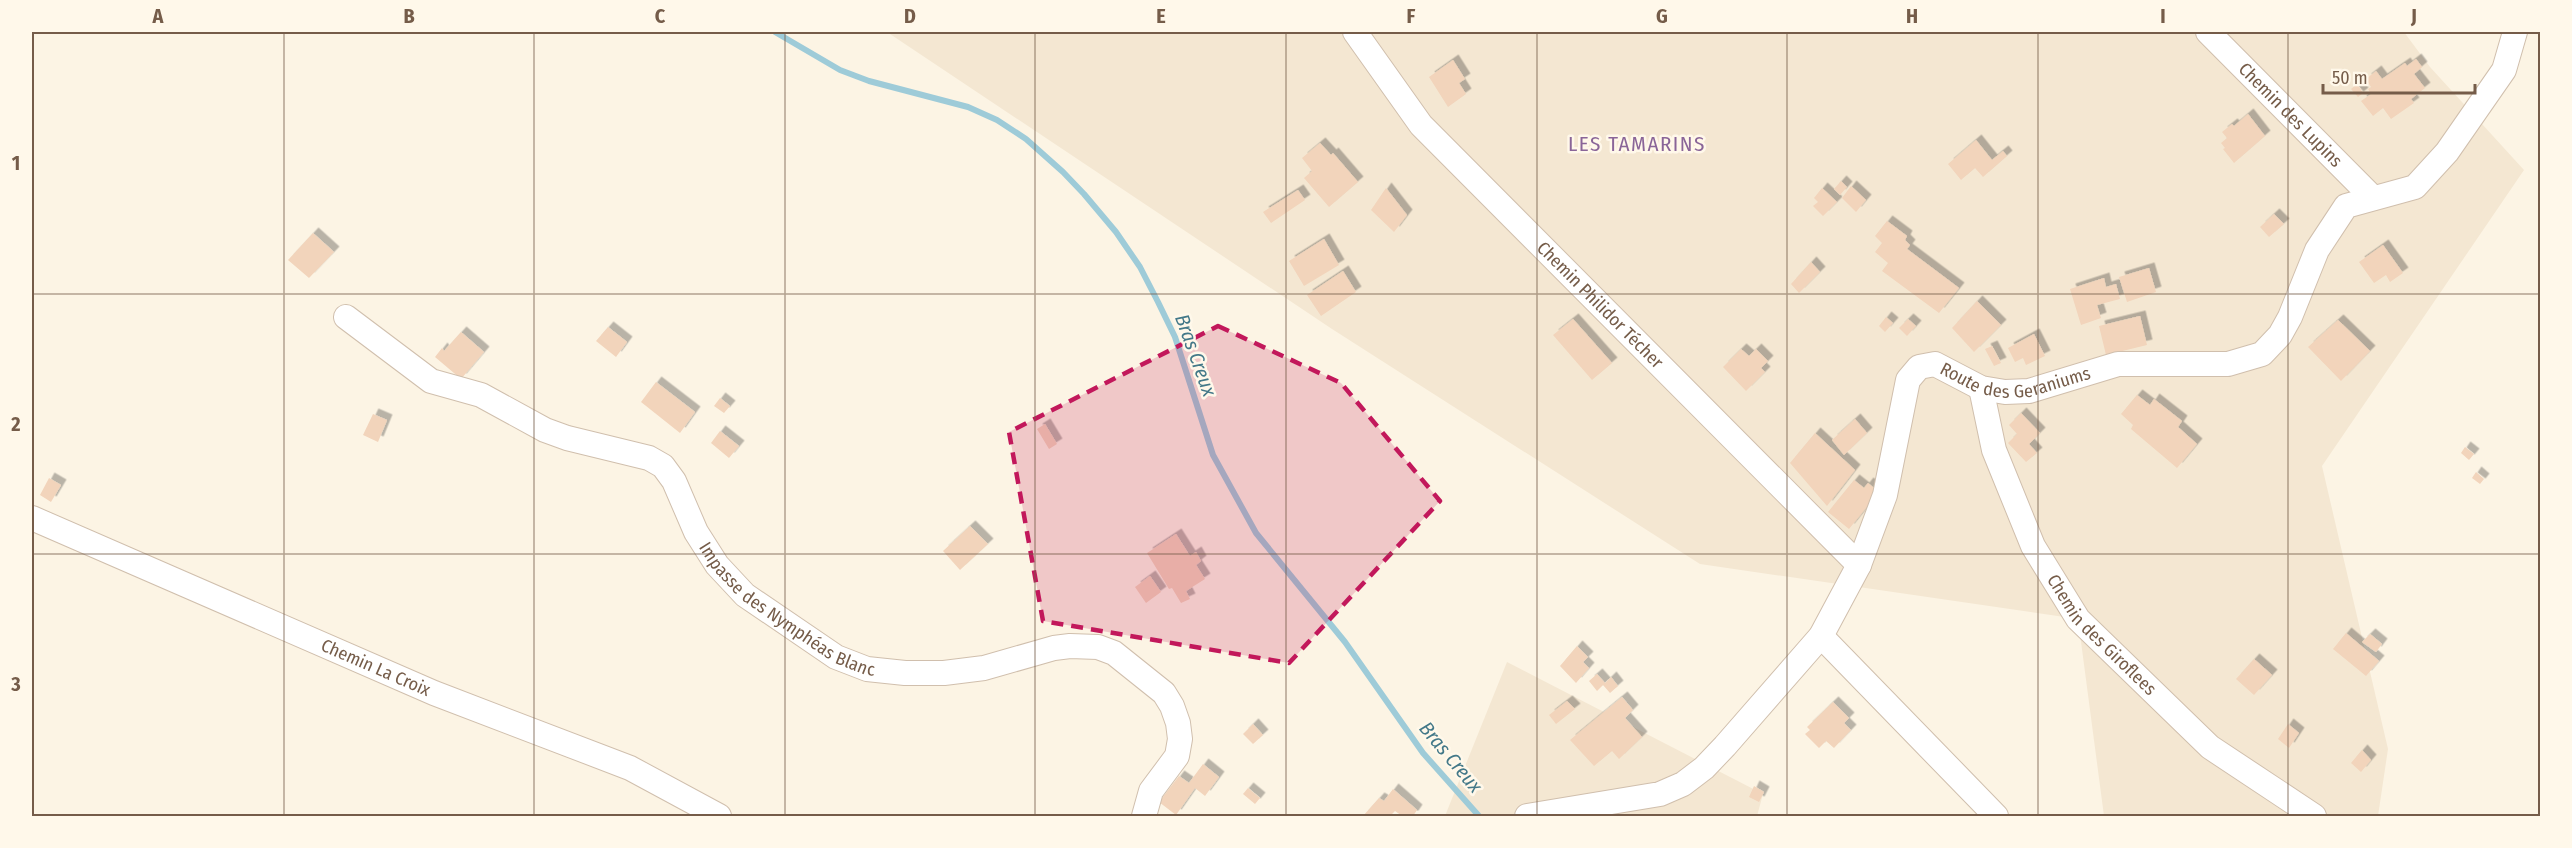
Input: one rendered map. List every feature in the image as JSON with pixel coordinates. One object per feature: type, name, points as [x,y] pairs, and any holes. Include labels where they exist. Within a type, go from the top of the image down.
[{"type":"street","name":"Chemin Philidor Técher","points":[[1355,32],[1421,125],[1859,565]]},
{"type":"street","name":"Chemin des Lupins","points":[[2208,32],[2373,198]]},
{"type":"street","name":"Route des Geraniums","points":[[1527,816],[1660,794],[1683,784],[1704,768],[1821,636],[1859,565],[1885,495],[1908,380],[1919,367],[1935,364],[1981,388],[2005,392],[2029,391],[2118,364],[2228,364],[2262,354],[2280,335],[2290,317],[2317,250],[2346,206],[2415,187],[2447,153],[2504,70],[2515,32]]},
{"type":"street","name":"Impasse des Nymphéas Blanc","points":[[346,317],[431,381],[481,395],[545,430],[567,438],[649,458],[663,466],[674,481],[696,532],[717,565],[746,595],[836,657],[867,669],[905,673],[944,673],[984,668],[1054,648],[1070,646],[1098,647],[1114,653],[1164,693],[1178,723],[1180,739],[1177,756],[1151,791],[1144,816]]},
{"type":"street","name":"Chemin des Giroflees","points":[[1981,388],[1994,450],[2033,546],[2078,619],[2210,747],[2314,816]]},
{"type":"street","name":"Chemin La Croix","points":[[32,518],[434,693],[630,768],[719,816]]},
{"type":"street","points":[[1821,636],[1996,816]]},
{"type":"highlighted area","points":[[1218,326],[1341,383],[1440,501],[1289,663],[1043,621],[1009,432]]},
{"type":"shaded area","points":[[887,32],[2404,32],[2430,67],[2524,170],[2322,466],[2388,749],[2378,816],[2104,816],[2078,619],[1700,564],[1332,329]]},
{"type":"shaded area","points":[[1507,662],[1763,794],[1757,816],[1445,816]]},
{"type":"building","points":[[2416,59],[2422,67],[2414,74],[2425,88],[2411,99],[2414,103],[2391,119],[2383,108],[2373,116],[2361,101],[2371,94],[2368,89],[2371,87],[2366,79],[2376,71],[2382,79],[2405,63],[2407,66]]},
{"type":"building","points":[[1453,60],[1465,79],[1459,83],[1466,94],[1448,107],[1429,77]]},
{"type":"building","points":[[2357,84],[2363,93],[2358,97],[2351,89]]},
{"type":"building","points":[[2248,114],[2265,136],[2234,163],[2223,149],[2225,148],[2221,143],[2227,138],[2222,132],[2232,124],[2234,126]]},
{"type":"building","points":[[1976,140],[1992,160],[2003,151],[2007,156],[1983,177],[1975,168],[1961,180],[1948,164]]},
{"type":"building","points":[[1320,143],[1331,155],[1333,153],[1358,182],[1329,207],[1304,178],[1312,171],[1302,158]]},
{"type":"building","points":[[1841,181],[1847,187],[1840,195],[1834,189]]},
{"type":"building","points":[[1851,186],[1866,200],[1856,212],[1842,198]]},
{"type":"building","points":[[1386,188],[1407,215],[1394,232],[1371,210]]},
{"type":"building","points":[[1822,188],[1837,202],[1823,216],[1813,206],[1818,202],[1814,198]]},
{"type":"building","points":[[1298,190],[1305,200],[1271,223],[1263,212]]},
{"type":"building","points":[[2274,214],[2284,224],[2269,237],[2260,227]]},
{"type":"building","points":[[1887,221],[1907,236],[1905,240],[1910,245],[1907,249],[1959,288],[1939,313],[1882,271],[1888,263],[1875,252],[1882,243],[1875,236]]},
{"type":"building","points":[[313,233],[334,252],[309,278],[288,260]]},
{"type":"building","points":[[1324,239],[1339,265],[1304,286],[1289,261]]},
{"type":"building","points":[[2383,245],[2403,273],[2390,282],[2386,275],[2374,283],[2359,262]]},
{"type":"building","points":[[1811,262],[1820,272],[1799,293],[1791,284]]},
{"type":"building","points":[[2149,268],[2156,292],[2127,302],[2119,277]]},
{"type":"building","points":[[1343,271],[1356,292],[1321,316],[1307,295]]},
{"type":"building","points":[[2104,278],[2106,287],[2116,284],[2120,299],[2097,305],[2101,318],[2081,325],[2070,289]]},
{"type":"building","points":[[1977,301],[2001,325],[1974,352],[1952,328]]},
{"type":"building","points":[[2140,316],[2147,345],[2106,355],[2099,326]]},
{"type":"building","points":[[1886,317],[1893,323],[1885,332],[1879,326]]},
{"type":"building","points":[[1573,319],[1612,363],[1592,380],[1553,335]]},
{"type":"building","points":[[1908,319],[1916,326],[1907,336],[1899,328]]},
{"type":"building","points":[[2338,320],[2370,351],[2341,381],[2308,347]]},
{"type":"building","points":[[608,327],[627,342],[616,357],[596,341]]},
{"type":"building","points":[[461,332],[484,352],[461,379],[435,357],[442,348],[444,351]]},
{"type":"building","points":[[2034,334],[2045,356],[2026,365],[2023,358],[2015,362],[2008,348]]},
{"type":"building","points":[[1992,346],[2001,363],[1994,366],[1985,349]]},
{"type":"building","points":[[1741,349],[1749,356],[1756,349],[1768,361],[1761,368],[1765,372],[1746,391],[1723,367]]},
{"type":"building","points":[[656,382],[695,412],[680,433],[641,402]]},
{"type":"building","points":[[2137,395],[2150,405],[2154,399],[2182,421],[2178,427],[2197,444],[2177,468],[2131,429],[2133,425],[2121,414]]},
{"type":"building","points":[[720,398],[730,406],[724,413],[714,406]]},
{"type":"building","points":[[2021,413],[2040,433],[2029,444],[2037,453],[2026,462],[2008,443],[2017,434],[2009,425]]},
{"type":"building","points":[[373,414],[387,420],[378,442],[363,435]]},
{"type":"building","points":[[1855,419],[1867,433],[1844,455],[1832,440]]},
{"type":"building","points":[[1045,424],[1057,444],[1049,449],[1037,429]]},
{"type":"building","points":[[720,431],[739,446],[729,458],[711,443]]},
{"type":"building","points":[[1815,433],[1855,470],[1827,506],[1790,463]]},
{"type":"building","points":[[2465,447],[2474,454],[2469,460],[2461,453]]},
{"type":"building","points":[[2476,472],[2484,479],[2480,484],[2472,478]]},
{"type":"building","points":[[49,478],[61,485],[51,502],[40,495]]},
{"type":"building","points":[[1854,480],[1864,488],[1868,483],[1879,492],[1849,529],[1828,512]]},
{"type":"building","points":[[970,526],[988,544],[960,570],[943,551]]},
{"type":"building","points":[[1176,534],[1190,556],[1196,552],[1201,561],[1196,565],[1205,579],[1186,591],[1190,599],[1181,603],[1172,588],[1169,589],[1147,553]]},
{"type":"building","points":[[1150,576],[1161,592],[1146,603],[1135,587]]},
{"type":"building","points":[[2346,633],[2379,661],[2366,676],[2333,649]]},
{"type":"building","points":[[2370,634],[2382,644],[2376,652],[2362,642]]},
{"type":"building","points":[[1577,646],[1588,657],[1583,662],[1589,668],[1576,683],[1560,666]]},
{"type":"building","points":[[2254,659],[2272,675],[2254,695],[2236,679]]},
{"type":"building","points":[[1597,674],[1605,683],[1611,677],[1618,686],[1610,693],[1603,685],[1597,691],[1589,681]]},
{"type":"building","points":[[1622,697],[1633,710],[1625,718],[1642,737],[1619,759],[1612,751],[1594,766],[1570,740]]},
{"type":"building","points":[[1567,701],[1575,709],[1556,724],[1549,715]]},
{"type":"building","points":[[1833,702],[1849,718],[1844,723],[1851,730],[1834,748],[1826,741],[1819,748],[1805,734],[1810,730],[1807,727]]},
{"type":"building","points":[[1253,724],[1263,735],[1253,744],[1243,734]]},
{"type":"building","points":[[2288,724],[2299,733],[2289,748],[2278,739]]},
{"type":"building","points":[[2362,750],[2371,760],[2361,772],[2351,763]]},
{"type":"building","points":[[1203,764],[1219,777],[1205,796],[1195,788],[1176,815],[1159,802],[1179,776],[1189,783]]},
{"type":"building","points":[[1754,786],[1764,792],[1759,802],[1749,797]]},
{"type":"building","points":[[1248,788],[1260,798],[1255,804],[1243,794]]},
{"type":"building","points":[[1393,789],[1417,810],[1413,816],[1402,816],[1395,811],[1390,816],[1363,816],[1379,798],[1384,801]]},
{"type":"waterway","name":"Bras Creux","points":[[775,32],[840,70],[869,81],[968,107],[997,120],[1026,139],[1084,194],[1116,232],[1140,267],[1158,302],[1175,337],[1213,455],[1256,533],[1345,642],[1423,753],[1479,816]]},
{"type":"district","name":"LES TAMARINS","points":[[1637,144]]}]
